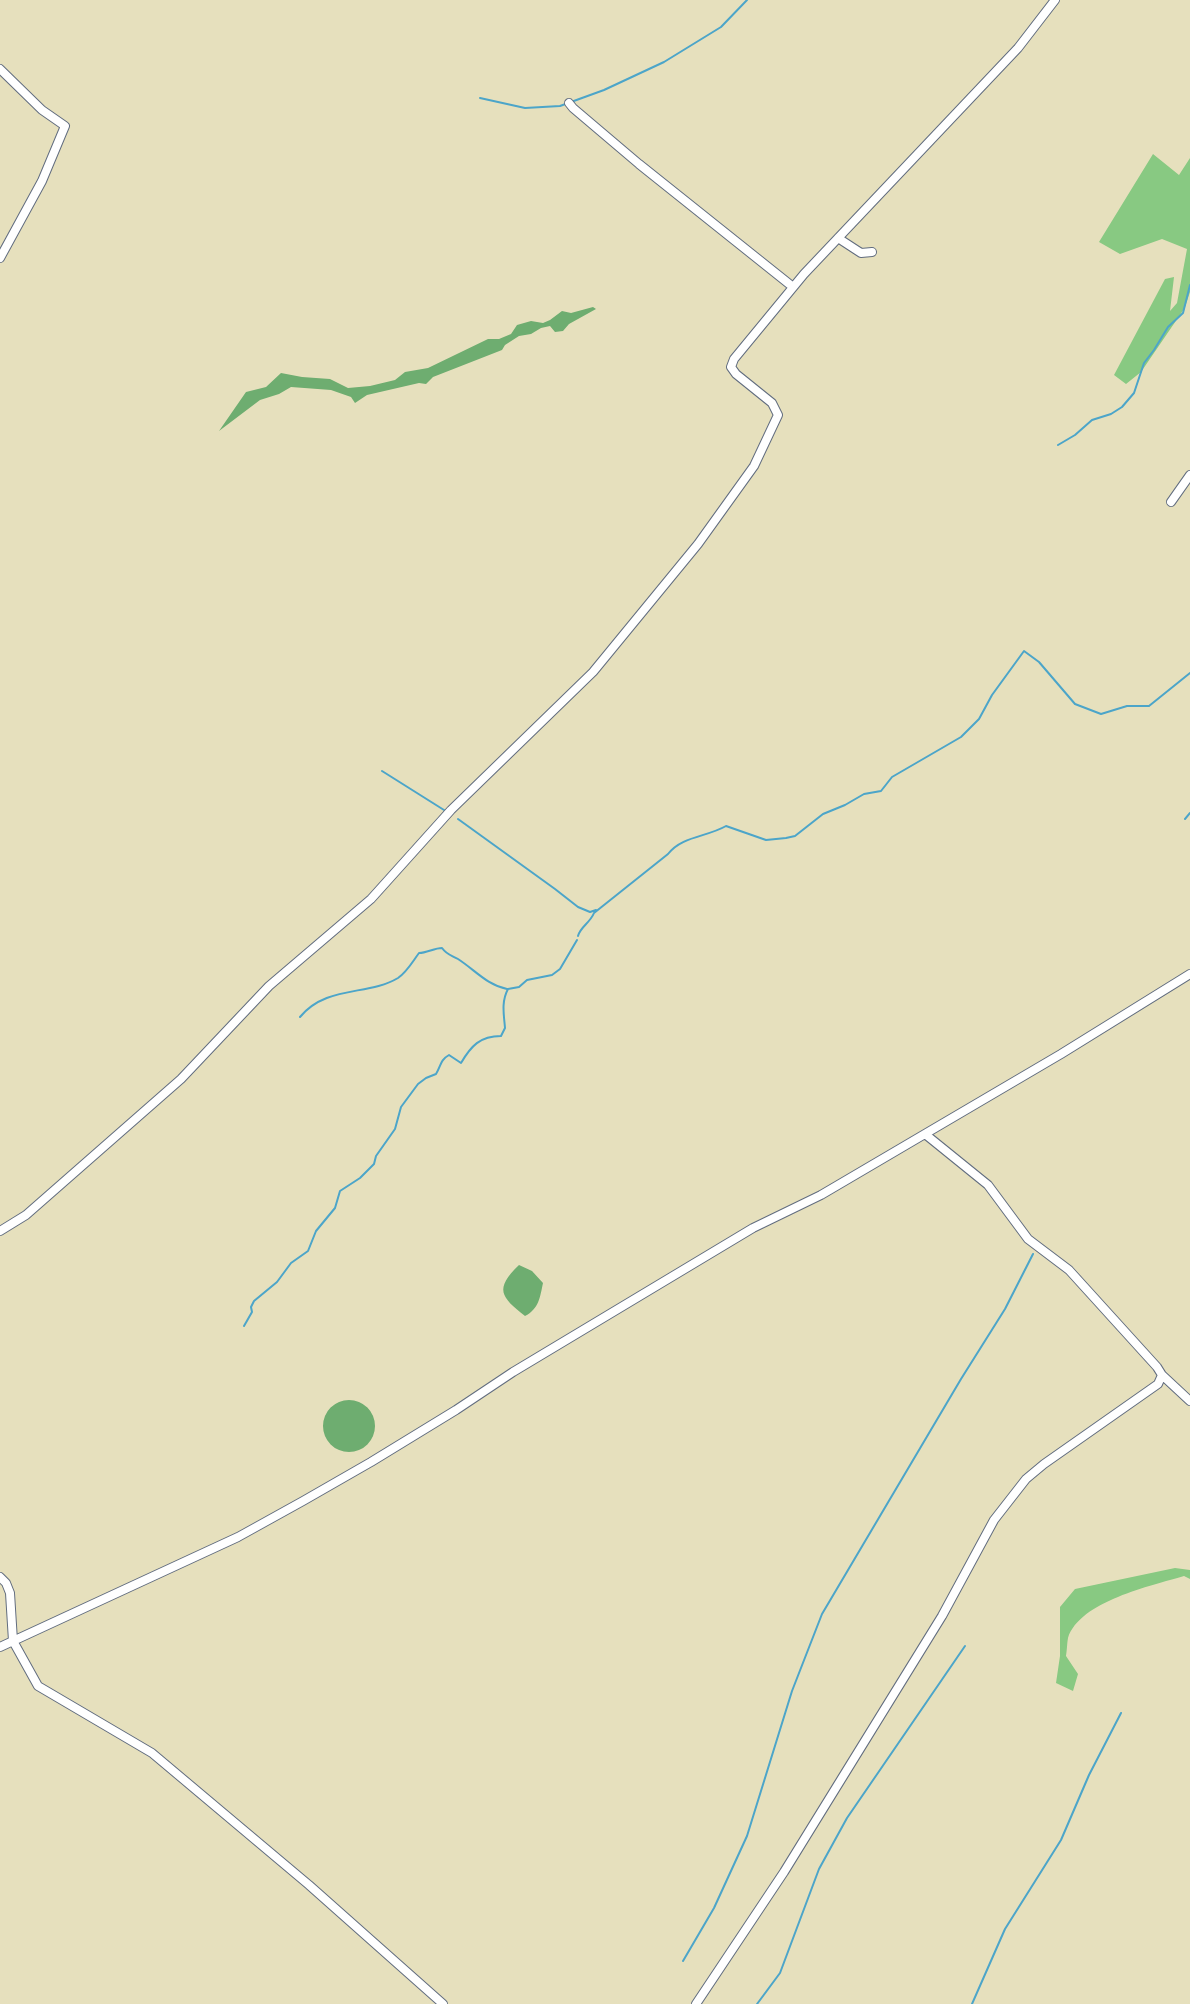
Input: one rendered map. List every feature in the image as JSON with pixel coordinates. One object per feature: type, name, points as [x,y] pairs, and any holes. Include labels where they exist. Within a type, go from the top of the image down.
[{"type":"street","points":[[0,1231],[34,1208],[173,1087],[269,986],[371,899],[451,810],[593,672],[698,544],[754,466],[765,446],[778,416],[772,403],[736,374],[731,367],[734,358],[793,287],[1018,48],[1056,0]]},
{"type":"street","points":[[0,69],[42,110],[65,126],[42,181],[0,258]]},
{"type":"street","points":[[569,103],[639,164],[793,287]]},
{"type":"street","points":[[838,238],[861,253],[872,252]]},
{"type":"street","points":[[1171,502],[1190,475]]},
{"type":"street","points":[[0,1647],[247,1532],[371,1462],[513,1372],[743,1234],[821,1195],[1190,974]]},
{"type":"street","points":[[925,1134],[988,1185],[1028,1239],[1070,1270],[1162,1375],[1190,1401]]},
{"type":"street","points":[[696,2004],[784,1872],[942,1616],[994,1520],[1026,1479],[1158,1384],[1162,1375]]},
{"type":"street","points":[[0,1577],[6,1583],[10,1593],[13,1641],[38,1686],[152,1753],[309,1885],[443,2004]]},
{"type":"green space","points":[[1153,154],[1179,175],[1190,158],[1190,292],[1183,313],[1184,309],[1141,372],[1126,384],[1114,375],[1165,279],[1174,277],[1170,311],[1177,303],[1187,249],[1162,239],[1120,254],[1099,242]]},
{"type":"green space","points":[[593,307],[596,309],[569,324],[563,331],[555,332],[550,326],[519,336],[505,345],[502,350],[433,377],[426,384],[419,383],[367,395],[355,403],[351,397],[331,390],[291,387],[279,394],[260,400],[219,431],[246,392],[266,387],[281,373],[330,379],[348,388],[370,386],[395,380],[405,372],[428,368],[488,339],[499,339],[511,334],[517,325],[531,321],[543,323],[562,311],[571,313]]},
{"type":"green space","points":[[519,1265],[532,1271],[543,1283],[536,1306],[525,1316],[510,1303],[504,1292],[506,1280]]},
{"type":"green space","points":[[344,1400],[354,1400],[368,1407],[375,1426],[368,1445],[354,1452],[344,1452],[334,1448],[327,1441],[323,1431],[323,1421],[327,1411],[334,1404]]},
{"type":"green space","points":[[1175,1568],[1190,1570],[1190,1579],[1184,1576],[1118,1597],[1087,1614],[1075,1625],[1068,1638],[1066,1656],[1078,1674],[1073,1691],[1056,1683],[1060,1656],[1060,1607],[1075,1589]]},
{"type":"waterway","points":[[480,98],[525,108],[560,106],[604,90],[664,62],[721,27],[747,0]]},
{"type":"waterway","points":[[1058,445],[1075,435],[1092,420],[1111,414],[1122,407],[1134,393],[1144,363],[1168,327],[1183,313],[1190,285]]},
{"type":"waterway","points":[[578,936],[594,913],[687,840],[726,826],[766,840],[795,836],[823,814],[864,794],[881,791],[892,777],[961,737],[979,719],[992,695],[1024,651],[1039,662],[1075,704],[1101,714],[1127,706],[1149,706],[1190,673]]},
{"type":"waterway","points":[[382,771],[444,810]]},
{"type":"waterway","points":[[1185,819],[1190,813]]},
{"type":"waterway","points":[[458,819],[578,907],[590,912],[596,910]]},
{"type":"waterway","points":[[244,1326],[252,1312],[251,1307],[254,1301],[277,1282],[291,1263],[308,1251],[316,1231],[335,1208],[340,1191],[360,1178],[374,1164],[376,1156],[395,1129],[401,1107],[418,1084],[436,1074],[442,1061],[449,1055],[461,1063],[477,1043],[487,1038],[501,1036],[505,1028],[504,1004],[508,989],[519,987],[527,980],[552,975],[560,969],[577,940]]},
{"type":"waterway","points":[[300,1017],[310,1007],[335,995],[386,984],[407,970],[419,953],[439,948],[487,981],[507,989]]},
{"type":"waterway","points":[[683,1961],[714,1908],[747,1836],[792,1691],[822,1614],[1005,1309],[1033,1254]]},
{"type":"waterway","points":[[757,2004],[780,1973],[819,1869],[847,1818],[965,1646]]},
{"type":"waterway","points":[[972,2004],[1005,1929],[1061,1840],[1089,1775],[1121,1713]]}]
